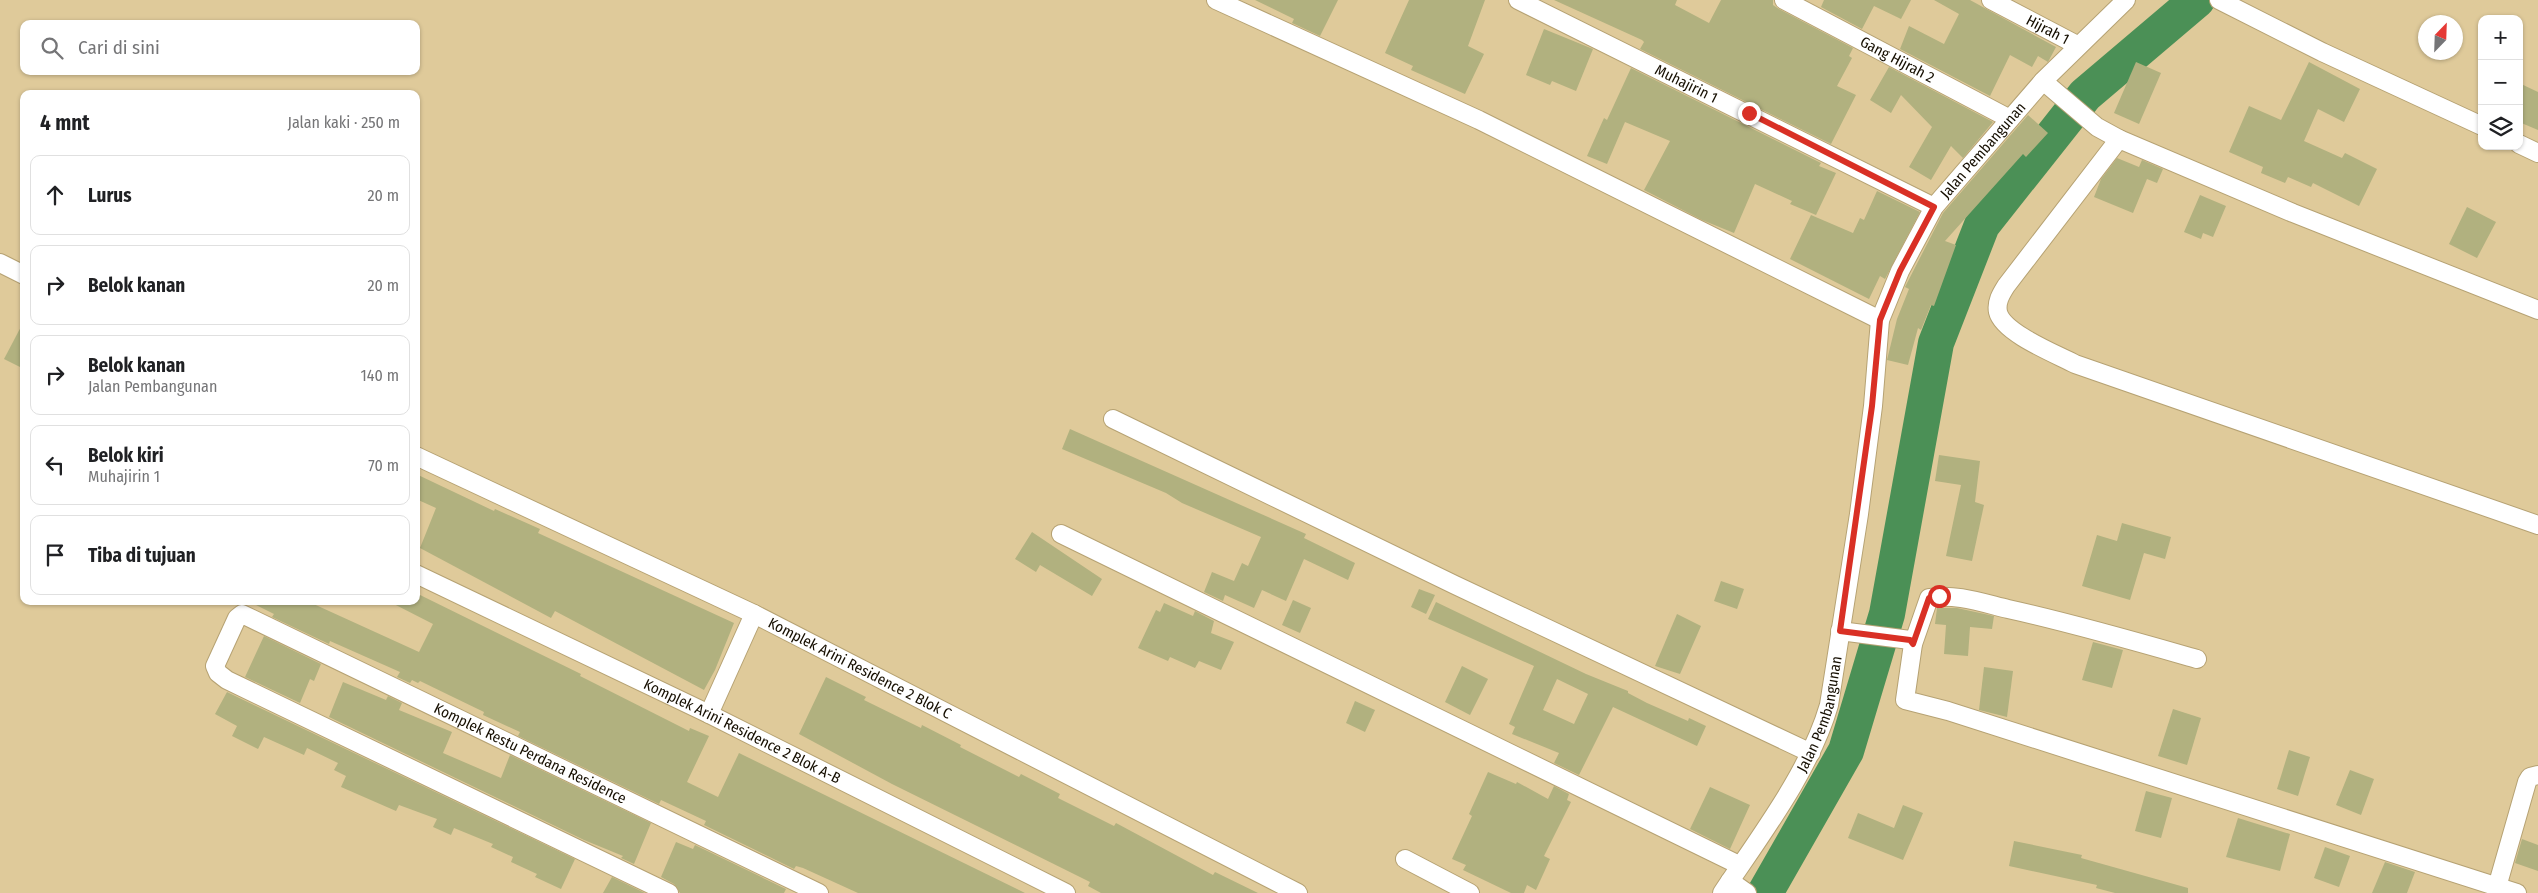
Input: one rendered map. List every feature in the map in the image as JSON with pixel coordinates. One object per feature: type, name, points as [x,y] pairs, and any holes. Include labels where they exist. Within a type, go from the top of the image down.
[{"type":"street","points":[[1216,0],[1480,120],[1880,320]]},
{"type":"street","name":"Muhajirin 1","points":[[1518,0],[1934,207]]},
{"type":"street","name":"Gang Hijrah 2","points":[[1784,0],[2010,119]]},
{"type":"street","name":"Hijrah 1","points":[[1991,0],[2077,45]]},
{"type":"street","name":"Jalan Pembangunan","points":[[1728,885],[1811,753],[1821,731],[1849,632],[1880,320],[1900,271],[1934,207],[2043,81],[2077,45],[2126,0]]},
{"type":"street","points":[[2221,1],[2322,52],[2478,124]]},
{"type":"street","points":[[2043,81],[2097,127],[2120,139],[2293,213],[2538,310]]},
{"type":"street","points":[[2120,139],[2006,286],[1998,301],[1998,313],[2009,329],[2075,364],[2538,525]]},
{"type":"street","points":[[2523,146],[2538,153]]},
{"type":"street","points":[[0,263],[20,273]]},
{"type":"street","points":[[1113,419],[1456,585],[1811,753]]},
{"type":"street","name":"Komplek Arini Residence 2 Blok C","points":[[420,458],[754,614],[1298,893]]},
{"type":"street","points":[[1061,534],[1739,865]]},
{"type":"street","name":"Komplek Arini Residence 2 Blok A-B","points":[[420,576],[709,714],[1066,893]]},
{"type":"street","points":[[2197,659],[2075,624],[1962,598],[1939,596],[1929,598],[1905,641],[1905,700],[2517,893]]},
{"type":"street","name":"Komplek Restu Perdana Residence","points":[[669,893],[227,680],[218,673],[215,666],[237,618],[242,614],[819,893]]},
{"type":"street","points":[[709,714],[754,614]]},
{"type":"street","points":[[1849,632],[1905,641]]},
{"type":"street","points":[[2497,887],[2527,782],[2530,777],[2538,775]]},
{"type":"street","points":[[1405,859],[1470,893]]},
{"type":"street","points":[[1728,885],[1747,893]]},
{"type":"building","points":[[1255,0],[1338,0],[1320,36],[1292,23],[1294,19]]},
{"type":"building","points":[[1409,0],[1485,0],[1468,46],[1484,54],[1465,94],[1411,70],[1413,66],[1385,53]]},
{"type":"building","points":[[1554,0],[1677,0],[1675,5],[1709,23],[1721,0],[1773,0],[1773,5],[1779,9],[1853,48],[1849,56],[1852,58],[1837,86],[1856,95],[1831,144],[1640,49],[1644,42],[1642,40]]},
{"type":"building","points":[[1824,0],[1911,0],[1901,19],[1874,6],[1862,29],[1821,7]]},
{"type":"building","points":[[1934,0],[1970,0],[2056,47],[2048,62],[2038,56],[2032,67],[2010,55],[1990,96],[1900,49],[1909,26],[1944,44],[1959,14]]},
{"type":"building","points":[[1544,29],[1593,49],[1576,91],[1552,81],[1550,85],[1526,75]]},
{"type":"building","points":[[2136,62],[2161,73],[2139,124],[2114,113]]},
{"type":"building","points":[[2309,62],[2360,89],[2344,122],[2318,109],[2304,141],[2342,158],[2345,153],[2377,169],[2359,206],[2313,183],[2311,187],[2288,177],[2285,183],[2261,173],[2263,167],[2229,152],[2249,106],[2281,120]]},
{"type":"building","points":[[1889,67],[1993,122],[1963,158],[1951,146],[1931,180],[1909,167],[1932,127],[1901,95],[1891,113],[1870,100]]},
{"type":"building","points":[[1631,68],[1821,163],[1819,166],[1836,173],[1816,215],[1790,204],[1792,201],[1755,184],[1734,233],[1702,220],[1644,190],[1670,141],[1625,122],[1607,164],[1587,156],[1604,118],[1607,120]]},
{"type":"building","points":[[2523,85],[2538,92],[2538,130],[2523,124]]},
{"type":"building","points":[[2028,115],[2048,133],[2026,157],[2023,154],[1945,241],[1956,245],[1934,306],[1931,305],[1921,330],[1918,328],[1908,365],[1887,360],[1897,319],[1909,289],[1905,287],[1943,213]]},
{"type":"building","points":[[2117,158],[2139,167],[2142,160],[2163,169],[2157,183],[2147,179],[2133,213],[2094,197],[2101,179]]},
{"type":"building","points":[[1877,191],[1920,212],[1885,279],[1880,276],[1869,299],[1790,259],[1811,215],[1853,233],[1860,218],[1864,220]]},
{"type":"building","points":[[2200,195],[2226,206],[2213,237],[2203,233],[2201,239],[2184,232]]},
{"type":"building","points":[[2467,207],[2496,222],[2477,258],[2449,244]]},
{"type":"building","points":[[20,329],[20,367],[4,359]]},
{"type":"building","points":[[1070,429],[1306,534],[1304,538],[1355,563],[1348,580],[1304,559],[1286,601],[1262,590],[1254,608],[1225,595],[1223,601],[1204,592],[1212,572],[1234,581],[1242,563],[1248,566],[1261,537],[1182,503],[1166,493],[1062,449]]},
{"type":"building","points":[[1939,455],[1980,461],[1975,502],[1984,505],[1972,561],[1946,556],[1961,485],[1935,481]]},
{"type":"building","points":[[420,476],[494,511],[495,509],[540,529],[538,533],[734,623],[715,670],[704,690],[555,611],[551,618],[420,548],[436,508],[420,501]]},
{"type":"building","points":[[2122,523],[2171,537],[2165,559],[2144,553],[2130,600],[2082,586],[2097,535],[2117,541]]},
{"type":"building","points":[[1032,532],[1102,579],[1092,596],[1040,565],[1036,572],[1015,559]]},
{"type":"building","points":[[1721,581],[1744,589],[1737,609],[1714,601]]},
{"type":"building","points":[[1419,589],[1435,595],[1426,614],[1411,607]]},
{"type":"building","points":[[420,595],[581,674],[580,676],[689,731],[690,728],[709,736],[687,782],[718,797],[739,753],[1025,893],[858,893],[803,868],[796,866],[794,869],[704,825],[706,821],[661,800],[659,804],[518,736],[520,732],[483,715],[484,712],[420,681],[418,683],[412,680],[410,683],[397,677],[400,672],[330,641],[329,644],[272,617],[274,614],[256,605],[316,605],[419,652],[433,624],[396,605],[420,605]]},
{"type":"building","points":[[1293,600],[1311,608],[1300,633],[1282,625]]},
{"type":"building","points":[[1436,602],[1586,674],[1628,691],[1628,693],[1647,703],[1688,721],[1689,718],[1706,726],[1697,746],[1613,707],[1579,775],[1554,763],[1559,753],[1512,734],[1515,727],[1509,724],[1534,666],[1428,619]],"holes":[[[1557,679],[1588,694],[1574,724],[1543,710]]]},
{"type":"building","points":[[1164,603],[1193,616],[1195,611],[1214,621],[1211,633],[1234,642],[1221,670],[1199,661],[1195,668],[1170,657],[1168,661],[1138,648],[1156,610],[1160,612]]},
{"type":"building","points":[[1937,608],[1957,608],[1994,616],[1992,629],[1970,627],[1968,656],[1944,654],[1946,625],[1935,624]]},
{"type":"building","points":[[1677,614],[1701,626],[1680,674],[1655,666]]},
{"type":"building","points":[[264,636],[321,664],[314,681],[310,679],[300,703],[245,677]]},
{"type":"building","points":[[2093,642],[2123,650],[2112,688],[2082,680]]},
{"type":"building","points":[[1462,666],[1488,679],[1470,715],[1445,702]]},
{"type":"building","points":[[1984,667],[2013,671],[2007,717],[1979,710]]},
{"type":"building","points":[[826,677],[866,697],[864,700],[921,728],[922,725],[1019,777],[1021,774],[1060,794],[1058,798],[1114,826],[1116,823],[1213,875],[1215,872],[1258,893],[1101,893],[1088,886],[1090,882],[892,784],[799,734]]},
{"type":"building","points":[[343,682],[386,700],[388,696],[402,703],[399,710],[452,732],[443,753],[501,778],[510,755],[651,823],[634,864],[621,858],[623,856],[584,840],[329,717]]},
{"type":"building","points":[[227,692],[575,859],[561,889],[535,877],[537,874],[511,862],[513,857],[491,847],[493,844],[454,828],[451,835],[433,827],[437,819],[399,805],[396,811],[341,787],[346,776],[334,770],[338,763],[307,748],[304,755],[264,737],[258,749],[232,736],[237,726],[215,714]]},
{"type":"building","points":[[1355,701],[1375,710],[1365,732],[1346,723]]},
{"type":"building","points":[[2173,709],[2201,718],[2187,765],[2158,756]]},
{"type":"building","points":[[2289,750],[2310,757],[2298,796],[2277,789]]},
{"type":"building","points":[[2350,770],[2374,779],[2361,815],[2336,805]]},
{"type":"building","points":[[1488,772],[1516,784],[1517,782],[1548,799],[1554,786],[1569,794],[1567,800],[1571,802],[1544,856],[1550,859],[1536,890],[1527,885],[1524,893],[1511,893],[1463,870],[1466,865],[1452,859],[1472,816],[1469,814]]},
{"type":"building","points":[[1710,787],[1750,805],[1730,849],[1690,829]]},
{"type":"building","points":[[2146,791],[2172,798],[2161,838],[2135,831]]},
{"type":"building","points":[[1903,805],[1923,813],[1903,860],[1848,838],[1858,813],[1894,828]]},
{"type":"building","points":[[2238,818],[2290,834],[2280,871],[2226,857]]},
{"type":"building","points":[[2522,839],[2538,845],[2538,871],[2515,863]]},
{"type":"building","points":[[2014,841],[2082,855],[2081,858],[2188,888],[2188,893],[2115,893],[2096,888],[2097,885],[2009,866]]},
{"type":"building","points":[[676,842],[693,849],[695,845],[786,889],[784,893],[680,893],[674,884],[661,877]]},
{"type":"building","points":[[2325,847],[2350,856],[2339,887],[2314,878]]},
{"type":"building","points":[[2385,862],[2415,872],[2407,893],[2372,893]]},
{"type":"building","points":[[612,877],[645,893],[603,893]]},
{"type":"waterway","points":[[1765,893],[1846,751],[1887,614],[1936,343],[1982,225],[2085,95],[2197,0]]},
{"type":"route","points":[[1749,113],[1934,207],[1900,271],[1880,320],[1872,406],[1840,631],[1910,640],[1913,644],[1929,598],[1939,596]]}]
